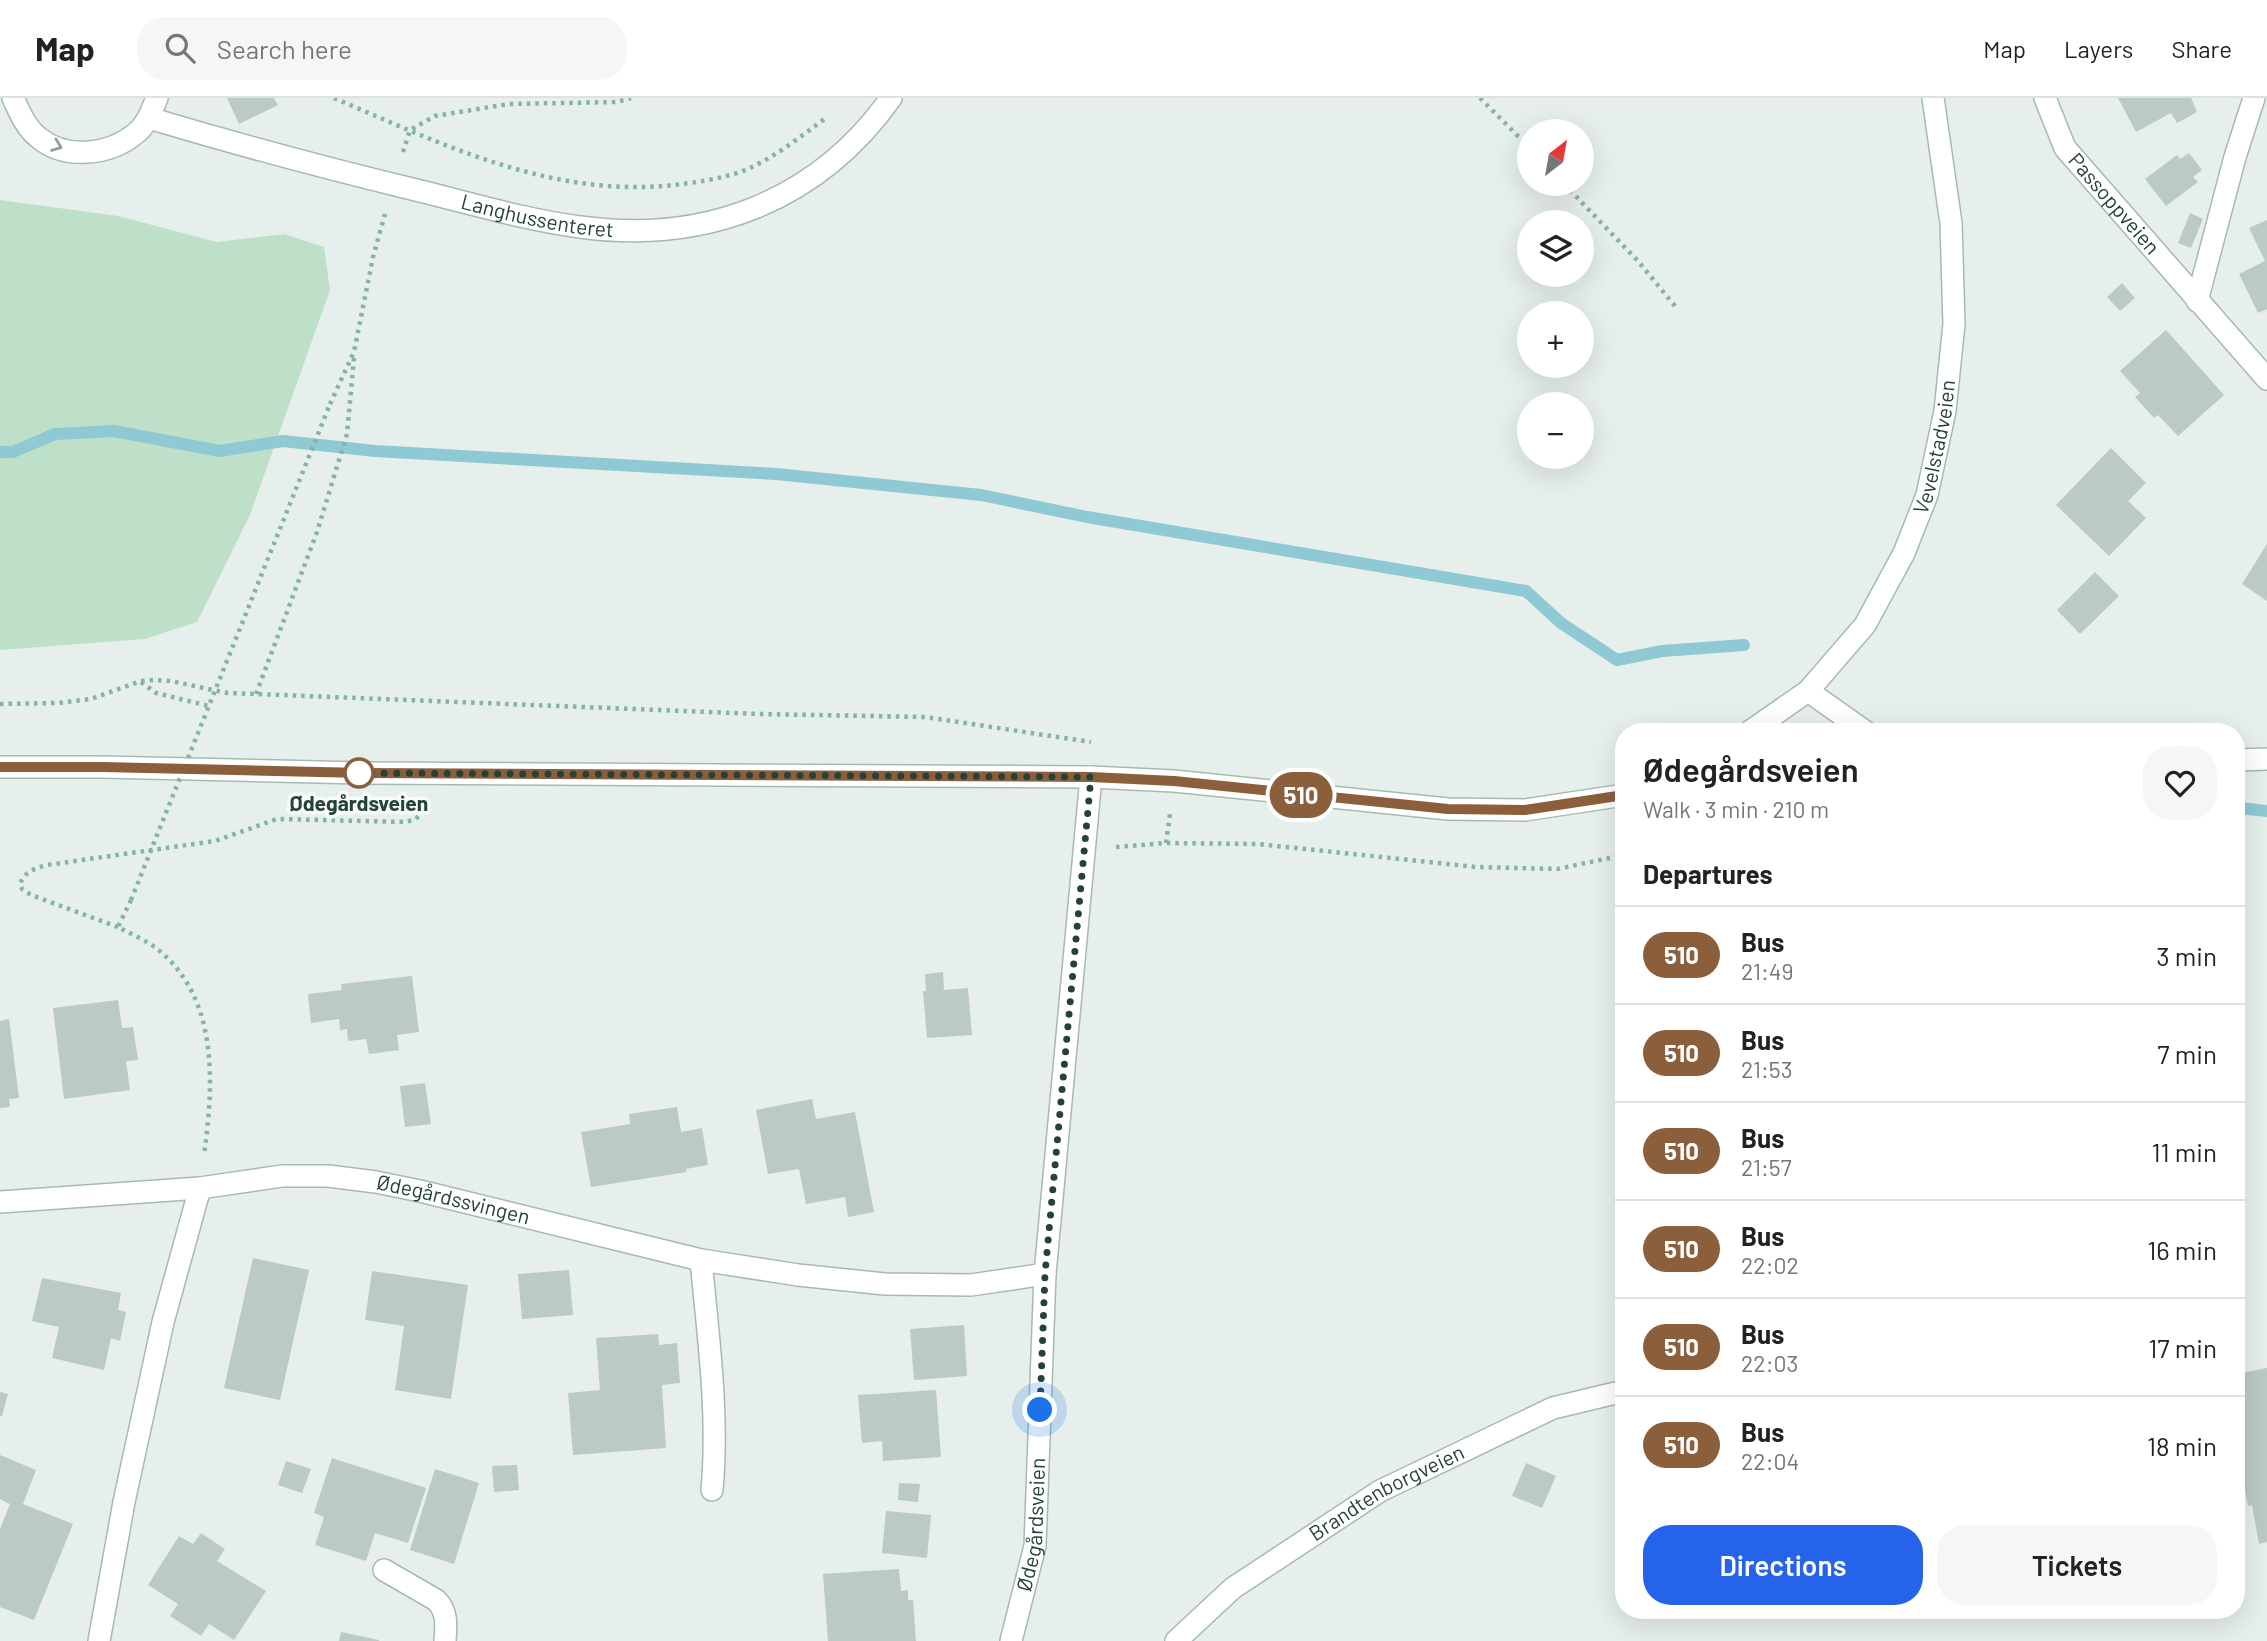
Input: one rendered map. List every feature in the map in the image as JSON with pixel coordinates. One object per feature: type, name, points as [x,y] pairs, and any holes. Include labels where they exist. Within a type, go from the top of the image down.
[{"type":"street","points":[[13,98],[22,119],[39,138],[57,148],[82,153],[114,147],[136,134],[149,118],[157,98]]},
{"type":"street","name":"Langhussenteret","points":[[149,118],[244,147],[580,227],[656,230],[726,218],[767,204],[801,185],[852,144],[891,98]]},
{"type":"street","name":"Vevelstadveien","points":[[1762,723],[1808,691],[1865,625],[1904,553],[1927,495],[1945,411],[1954,324],[1951,223],[1933,98]]},
{"type":"street","name":"Passoppveien","points":[[2045,98],[2066,148],[2267,379]]},
{"type":"street","points":[[2197,301],[2235,157],[2254,98]]},
{"type":"street","points":[[1808,691],[1854,723]]},
{"type":"street","points":[[2245,760],[2267,759]]},
{"type":"street","points":[[0,767],[441,774],[1091,777],[1174,781],[1448,809],[1525,810],[1615,796]]},
{"type":"street","name":"Ødegårdsveien","points":[[1011,1641],[1035,1546],[1045,1274],[1091,777]]},
{"type":"street","name":"Ødegårdssvingen","points":[[0,1202],[200,1188],[282,1176],[328,1176],[376,1182],[702,1260],[798,1275],[885,1284],[971,1285],[1045,1274]]},
{"type":"street","points":[[99,1641],[124,1502],[158,1348],[200,1188]]},
{"type":"street","points":[[702,1260],[714,1399],[715,1451],[712,1490]]},
{"type":"street","name":"Brandtenborgveien","points":[[1176,1641],[1233,1588],[1380,1491],[1553,1408],[1615,1393]]},
{"type":"street","points":[[384,1570],[436,1600],[443,1607],[447,1621],[445,1641]]},
{"type":"path","points":[[334,98],[499,164],[561,182],[643,188],[700,182],[750,168],[833,113]]},
{"type":"path","points":[[256,694],[317,532],[347,434],[354,352],[373,257],[410,130],[435,116],[509,104],[618,102],[631,98]]},
{"type":"path","points":[[1480,98],[1517,135]]},
{"type":"path","points":[[1576,196],[1637,260],[1675,306]]},
{"type":"path","points":[[118,927],[330,404],[354,352]]},
{"type":"path","points":[[141,681],[156,693],[209,706]]},
{"type":"path","points":[[0,704],[58,703],[91,699],[141,681],[171,681],[199,688],[256,694],[759,714],[925,717],[1040,733]]},
{"type":"path","points":[[200,1188],[208,1127],[210,1079],[209,1049],[199,1001],[179,970],[156,948],[118,927],[31,895],[22,889],[20,884],[23,876],[30,870],[47,865],[215,841],[277,819],[407,822],[423,813],[437,788],[441,774]]},
{"type":"path","points":[[1084,850],[1166,842],[1258,844],[1476,867],[1557,869],[1615,857]]},
{"type":"green space","points":[[0,200],[118,216],[217,242],[284,234],[324,247],[330,290],[250,515],[197,622],[145,639],[0,650]]},
{"type":"building","points":[[227,98],[274,98],[278,105],[239,124]]},
{"type":"building","points":[[2118,98],[2191,98],[2197,112],[2177,123],[2171,113],[2136,132]]},
{"type":"building","points":[[2189,153],[2202,170],[2193,177],[2198,182],[2166,206],[2145,179],[2177,155],[2180,159]]},
{"type":"building","points":[[2190,213],[2203,219],[2191,248],[2178,243]]},
{"type":"building","points":[[2267,220],[2267,309],[2258,313],[2239,274],[2265,261],[2249,228]]},
{"type":"building","points":[[2122,283],[2135,298],[2120,311],[2107,297]]},
{"type":"building","points":[[2166,330],[2224,395],[2178,436],[2158,415],[2154,418],[2135,397],[2140,393],[2120,371]]},
{"type":"building","points":[[2111,448],[2146,483],[2128,501],[2146,518],[2109,556],[2056,505]]},
{"type":"building","points":[[2267,544],[2267,601],[2242,584]]},
{"type":"building","points":[[2095,572],[2119,596],[2080,634],[2057,610]]},
{"type":"building","points":[[943,972],[944,990],[968,988],[972,1035],[927,1038],[923,991],[926,991],[925,974]]},
{"type":"building","points":[[412,976],[419,1032],[397,1035],[399,1050],[369,1054],[366,1039],[348,1041],[347,1029],[340,1030],[339,1019],[311,1023],[308,994],[342,990],[341,984]]},
{"type":"building","points":[[118,1000],[122,1028],[133,1027],[138,1060],[126,1061],[130,1090],[64,1099],[53,1008]]},
{"type":"building","points":[[9,1019],[19,1098],[9,1099],[10,1107],[0,1108],[0,1021]]},
{"type":"building","points":[[425,1083],[431,1124],[405,1127],[400,1086]]},
{"type":"building","points":[[812,1099],[816,1119],[855,1112],[874,1212],[848,1217],[845,1197],[806,1204],[799,1169],[768,1174],[756,1110]]},
{"type":"building","points":[[677,1107],[681,1132],[702,1128],[708,1165],[686,1169],[687,1172],[591,1187],[581,1132],[630,1124],[629,1114]]},
{"type":"building","points":[[253,1258],[309,1270],[280,1400],[224,1388]]},
{"type":"building","points":[[569,1270],[573,1315],[522,1319],[518,1274]]},
{"type":"building","points":[[372,1271],[468,1285],[451,1399],[395,1390],[404,1326],[365,1320]]},
{"type":"building","points":[[42,1278],[121,1293],[118,1310],[126,1312],[120,1341],[111,1338],[104,1370],[52,1358],[59,1327],[32,1321]]},
{"type":"building","points":[[964,1325],[967,1376],[914,1380],[910,1329]]},
{"type":"building","points":[[658,1334],[659,1345],[677,1343],[680,1383],[662,1385],[666,1448],[573,1455],[568,1393],[600,1390],[596,1338]]},
{"type":"building","points":[[2267,1368],[2267,1542],[2259,1544],[2252,1505],[2248,1506],[2245,1491],[2245,1372]]},
{"type":"building","points":[[936,1390],[941,1457],[883,1461],[882,1441],[862,1443],[858,1395]]},
{"type":"building","points":[[0,1392],[8,1394],[2,1416],[0,1416]]},
{"type":"building","points":[[0,1455],[36,1470],[23,1504],[73,1524],[34,1620],[0,1607],[0,1529],[10,1504],[0,1499]]},
{"type":"building","points":[[332,1458],[426,1488],[408,1543],[375,1533],[366,1561],[315,1545],[324,1517],[314,1513]]},
{"type":"building","points":[[286,1461],[311,1469],[302,1493],[278,1485]]},
{"type":"building","points":[[1526,1463],[1556,1476],[1542,1508],[1512,1496]]},
{"type":"building","points":[[517,1465],[519,1490],[494,1492],[492,1466]]},
{"type":"building","points":[[435,1469],[479,1483],[454,1564],[410,1550]]},
{"type":"building","points":[[899,1483],[920,1484],[918,1502],[898,1500]]},
{"type":"building","points":[[886,1511],[931,1515],[927,1558],[882,1553]]},
{"type":"building","points":[[201,1533],[225,1549],[217,1561],[266,1591],[234,1640],[209,1624],[201,1636],[170,1616],[178,1604],[148,1585],[179,1536],[193,1544]]},
{"type":"building","points":[[899,1569],[901,1591],[908,1590],[908,1600],[913,1600],[916,1641],[828,1641],[823,1574]]},
{"type":"building","points":[[341,1632],[379,1640],[379,1641],[339,1641]]},
{"type":"waterway","points":[[0,452],[13,452],[55,434],[114,431],[220,451],[283,441],[375,451],[776,474],[981,495],[1087,517],[1526,591],[1561,623],[1617,660],[1662,651],[1744,645]]},
{"type":"waterway","points":[[2245,809],[2267,811]]},
{"type":"bus line","name":"510","points":[[0,767],[362,773],[1091,777],[1174,781],[1448,809],[1499,810],[1525,810],[1615,796]]},
{"type":"place","name":"Ødegårdsveien","points":[[359,773]]},
{"type":"route","points":[[359,773],[1091,777],[1045,1274],[1040,1410]]}]
